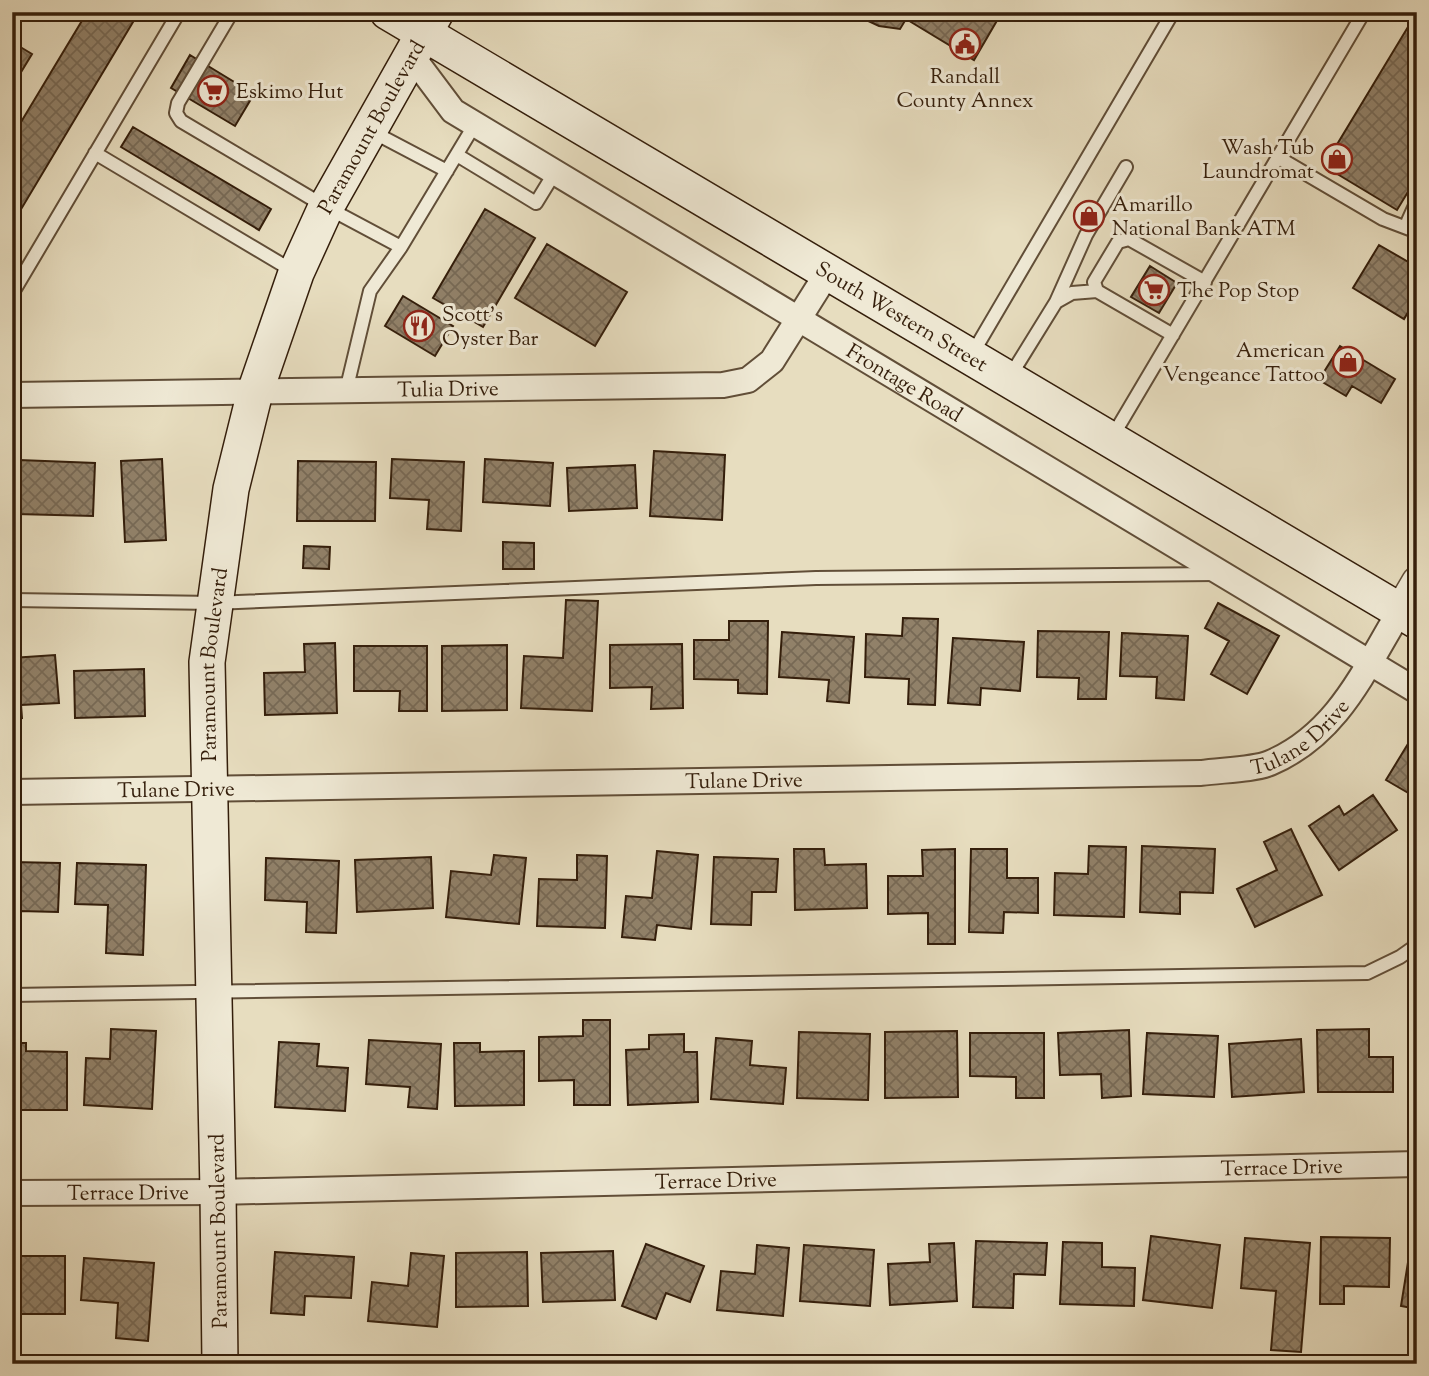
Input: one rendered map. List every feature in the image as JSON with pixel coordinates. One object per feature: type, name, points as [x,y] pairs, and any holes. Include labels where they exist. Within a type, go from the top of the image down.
[{"type":"main road","name":"South Western Street","points":[[388,12],[1111,439],[1411,604]]},
{"type":"main road","name":"Paramount Boulevard","points":[[220,1364],[219,1192],[207,662],[231,489],[255,392],[296,273],[326,207],[423,33]]},
{"type":"street","name":"Frontage Road","points":[[423,33],[453,111],[1417,691]]},
{"type":"street","name":"Tulia Drive","points":[[12,396],[723,385],[748,380],[772,361],[828,272]]},
{"type":"street","name":"Tulane Drive","points":[[12,792],[1201,773],[1268,764],[1308,743],[1338,712],[1411,604]]},
{"type":"street","name":"Terrace Drive","points":[[12,1194],[219,1192],[1417,1164]]},
{"type":"lane","points":[[12,294],[179,12]]},
{"type":"lane","points":[[232,12],[178,103],[176,113],[181,121],[326,207],[401,247]]},
{"type":"lane","points":[[971,357],[1172,12]]},
{"type":"lane","points":[[1111,439],[1364,12]]},
{"type":"lane","points":[[346,391],[370,291],[401,247],[475,124]]},
{"type":"lane","points":[[368,129],[447,171]]},
{"type":"lane","points":[[95,153],[296,273]]},
{"type":"lane","points":[[457,155],[536,203],[555,172]]},
{"type":"lane","points":[[1279,159],[1384,219],[1414,231]]},
{"type":"lane","points":[[1008,379],[1056,302],[1086,235],[1126,167]]},
{"type":"lane","points":[[1414,231],[1408,221],[1417,201]]},
{"type":"lane","points":[[1097,291],[1094,282],[1118,242],[1129,239],[1205,282]]},
{"type":"lane","points":[[1056,302],[1072,293],[1097,291],[1173,335]]},
{"type":"lane","points":[[12,600],[214,603],[816,578],[1219,574]]},
{"type":"lane","points":[[12,995],[1367,973],[1400,957],[1417,945]]},
{"type":"building","points":[[83,12],[139,12],[17,216],[12,213],[12,137],[86,14]]},
{"type":"building","name":"Randall County Annex","points":[[849,12],[1002,12],[974,60],[906,19],[900,29],[879,26]]},
{"type":"building","points":[[1417,12],[1417,177],[1397,210],[1324,166]]},
{"type":"building","points":[[12,42],[32,54],[12,87]]},
{"type":"building","name":"Eskimo Hut","points":[[190,55],[254,94],[235,126],[171,88]]},
{"type":"building","points":[[133,127],[271,209],[259,230],[121,147]]},
{"type":"building","points":[[485,209],[535,238],[483,327],[433,298]]},
{"type":"building","points":[[547,244],[627,292],[595,346],[515,298]]},
{"type":"building","points":[[1379,245],[1417,267],[1417,297],[1404,319],[1353,288]]},
{"type":"building","name":"The Pop Stop","points":[[1150,266],[1177,283],[1159,313],[1131,297]]},
{"type":"building","name":"Scott's Oyster Bar","points":[[403,296],[453,326],[435,356],[385,326]]},
{"type":"building","name":"American Vengeance Tattoo","points":[[1340,346],[1395,379],[1381,403],[1352,386],[1346,396],[1319,380]]},
{"type":"building","points":[[654,451],[725,455],[722,520],[650,516]]},
{"type":"building","points":[[162,459],[166,540],[125,542],[121,461]]},
{"type":"building","points":[[392,459],[464,462],[461,531],[427,529],[429,500],[390,498]]},
{"type":"building","points":[[485,459],[553,463],[550,506],[483,502]]},
{"type":"building","points":[[19,460],[95,463],[93,516],[17,514]]},
{"type":"building","points":[[298,461],[376,462],[375,521],[297,521]]},
{"type":"building","points":[[635,465],[637,508],[569,511],[567,468]]},
{"type":"building","points":[[503,542],[534,543],[534,569],[503,569]]},
{"type":"building","points":[[304,546],[330,547],[329,569],[303,568]]},
{"type":"building","points":[[566,600],[598,601],[592,711],[521,708],[524,656],[563,658]]},
{"type":"building","points":[[1218,603],[1279,636],[1247,694],[1211,674],[1229,641],[1205,628]]},
{"type":"building","points":[[903,618],[938,619],[935,705],[908,704],[909,679],[865,677],[866,634],[902,636]]},
{"type":"building","points":[[729,621],[768,621],[767,694],[738,693],[738,680],[694,679],[694,640],[729,640]]},
{"type":"building","points":[[1038,631],[1109,632],[1106,699],[1078,699],[1079,678],[1037,677]]},
{"type":"building","points":[[782,632],[854,637],[849,703],[827,701],[829,680],[779,677]]},
{"type":"building","points":[[1122,633],[1188,636],[1184,700],[1156,698],[1157,677],[1120,676]]},
{"type":"building","points":[[953,638],[1024,642],[1020,691],[981,688],[980,705],[948,703]]},
{"type":"building","points":[[335,643],[337,713],[265,715],[264,673],[305,672],[304,644]]},
{"type":"building","points":[[682,644],[683,708],[651,709],[652,687],[610,688],[610,645]]},
{"type":"building","points":[[507,645],[507,710],[442,711],[442,646]]},
{"type":"building","points":[[354,646],[427,646],[427,711],[399,711],[400,691],[354,691]]},
{"type":"building","points":[[55,655],[59,703],[21,705],[22,718],[12,719],[12,658]]},
{"type":"building","points":[[144,669],[145,716],[75,718],[74,671]]},
{"type":"building","points":[[1417,729],[1417,798],[1386,780]]},
{"type":"building","points":[[1373,795],[1397,830],[1339,870],[1309,826],[1339,806],[1344,815]]},
{"type":"building","points":[[1291,829],[1322,895],[1255,927],[1237,889],[1277,870],[1264,842]]},
{"type":"building","points":[[1089,846],[1126,847],[1124,917],[1054,915],[1055,873],[1088,874]]},
{"type":"building","points":[[1142,846],[1215,849],[1213,893],[1180,892],[1180,914],[1140,912]]},
{"type":"building","points":[[794,849],[824,849],[825,865],[866,864],[867,908],[795,910]]},
{"type":"building","points":[[955,849],[955,944],[928,944],[928,913],[888,914],[888,876],[923,876],[922,850]]},
{"type":"building","points":[[971,849],[1007,849],[1007,878],[1038,878],[1038,913],[1004,912],[1003,933],[969,932]]},
{"type":"building","points":[[657,851],[698,855],[691,929],[657,925],[655,940],[622,937],[626,896],[652,898]]},
{"type":"building","points":[[494,855],[526,858],[519,924],[446,917],[451,871],[491,875]]},
{"type":"building","points":[[577,855],[607,856],[605,928],[537,926],[539,879],[577,880]]},
{"type":"building","points":[[431,857],[433,908],[357,912],[355,860]]},
{"type":"building","points":[[714,857],[778,859],[776,892],[752,892],[751,925],[711,924]]},
{"type":"building","points":[[266,858],[339,861],[336,933],[306,932],[307,902],[265,900]]},
{"type":"building","points":[[12,862],[60,863],[58,912],[19,911],[18,940],[12,940]]},
{"type":"building","points":[[77,863],[146,865],[143,955],[106,953],[108,905],[75,904]]},
{"type":"building","points":[[583,1020],[610,1020],[610,1105],[574,1105],[574,1080],[539,1081],[539,1037],[583,1036]]},
{"type":"building","points":[[111,1029],[156,1031],[152,1109],[84,1105],[86,1058],[110,1059]]},
{"type":"building","points":[[1369,1029],[1369,1057],[1393,1057],[1393,1092],[1318,1092],[1317,1030]]},
{"type":"building","points":[[1129,1030],[1131,1096],[1102,1098],[1101,1074],[1060,1075],[1058,1033]]},
{"type":"building","points":[[957,1031],[958,1097],[885,1098],[885,1032]]},
{"type":"building","points":[[799,1032],[870,1034],[868,1100],[797,1098]]},
{"type":"building","points":[[970,1033],[1044,1033],[1044,1098],[1016,1098],[1016,1077],[970,1076]]},
{"type":"building","points":[[1147,1033],[1218,1036],[1214,1097],[1143,1094]]},
{"type":"building","points":[[684,1034],[684,1052],[697,1052],[698,1102],[628,1105],[626,1050],[649,1049],[649,1035]]},
{"type":"building","points":[[716,1038],[752,1041],[750,1065],[786,1068],[783,1104],[711,1099]]},
{"type":"building","points":[[1301,1039],[1304,1092],[1232,1097],[1229,1044]]},
{"type":"building","points":[[369,1040],[441,1044],[437,1109],[408,1107],[410,1087],[366,1084]]},
{"type":"building","points":[[279,1042],[319,1044],[317,1066],[348,1068],[345,1111],[275,1107]]},
{"type":"building","points":[[12,1043],[26,1043],[26,1051],[67,1052],[67,1110],[12,1110]]},
{"type":"building","points":[[454,1043],[480,1043],[480,1052],[524,1051],[524,1105],[455,1106]]},
{"type":"building","points":[[1413,1231],[1417,1231],[1417,1309],[1401,1306]]},
{"type":"building","points":[[1151,1236],[1220,1245],[1212,1308],[1143,1300]]},
{"type":"building","points":[[1321,1237],[1390,1238],[1389,1287],[1344,1286],[1344,1304],[1320,1304]]},
{"type":"building","points":[[1245,1238],[1310,1243],[1301,1352],[1271,1350],[1276,1291],[1241,1288]]},
{"type":"building","points":[[976,1241],[1047,1243],[1045,1275],[1014,1274],[1013,1308],[973,1307]]},
{"type":"building","points":[[1063,1242],[1102,1243],[1102,1267],[1135,1268],[1134,1306],[1060,1304]]},
{"type":"building","points":[[954,1243],[957,1301],[890,1305],[888,1264],[930,1262],[929,1244]]},
{"type":"building","points":[[646,1244],[704,1266],[690,1302],[666,1293],[656,1319],[622,1306]]},
{"type":"building","points":[[757,1245],[789,1248],[783,1316],[717,1310],[721,1271],[755,1274]]},
{"type":"building","points":[[804,1245],[874,1250],[870,1306],[800,1301]]},
{"type":"building","points":[[613,1251],[615,1300],[543,1302],[541,1253]]},
{"type":"building","points":[[275,1252],[354,1257],[351,1298],[305,1296],[304,1315],[271,1313]]},
{"type":"building","points":[[527,1252],[528,1306],[456,1307],[456,1253]]},
{"type":"building","points":[[411,1253],[444,1256],[437,1327],[368,1321],[372,1282],[408,1286]]},
{"type":"building","points":[[12,1256],[65,1256],[65,1314],[12,1314]]},
{"type":"building","points":[[84,1258],[154,1263],[148,1341],[116,1338],[118,1303],[81,1300]]},
{"type":"place","name":"Randall County Annex","points":[[965,44]]},
{"type":"place","name":"Eskimo Hut","points":[[213,91]]},
{"type":"place","name":"Wash Tub Laundromat","points":[[1337,159]]},
{"type":"place","name":"Amarillo National Bank ATM","points":[[1089,216]]},
{"type":"place","name":"The Pop Stop","points":[[1154,290]]},
{"type":"place","name":"Scott's Oyster Bar","points":[[419,326]]},
{"type":"place","name":"American Vengeance Tattoo","points":[[1348,362]]}]
